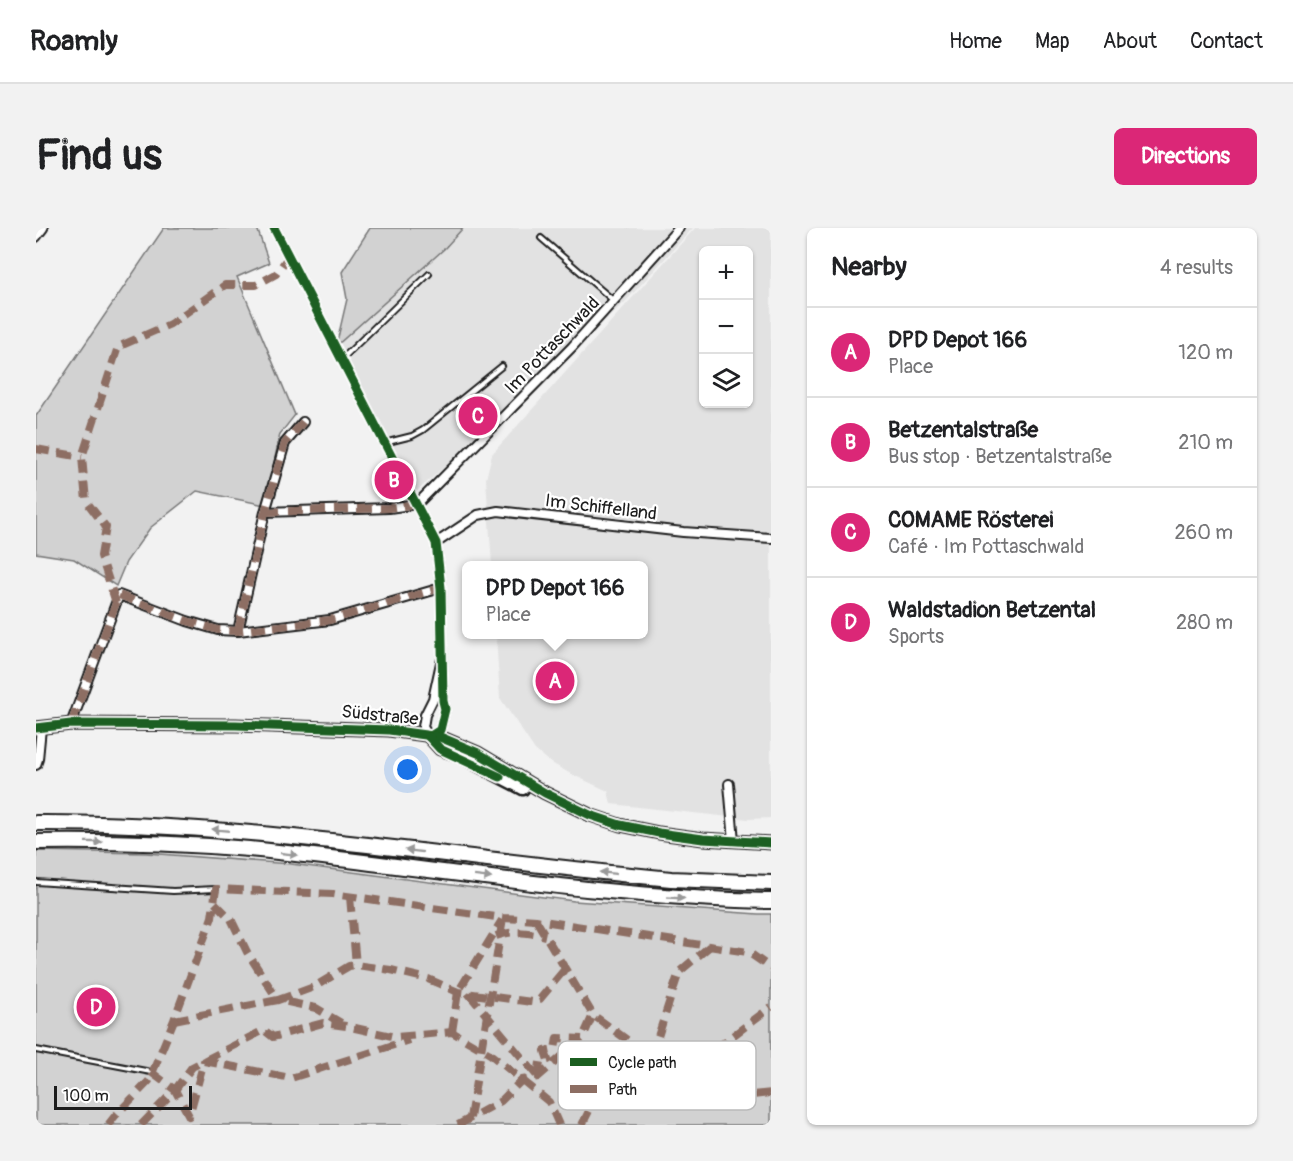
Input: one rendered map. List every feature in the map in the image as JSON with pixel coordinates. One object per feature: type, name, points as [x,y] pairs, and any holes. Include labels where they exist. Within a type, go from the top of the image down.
[{"type":"highway","points":[[36,823],[99,823],[214,829],[672,879],[771,883]]},
{"type":"highway","points":[[36,842],[94,841],[200,845],[616,893],[674,898],[771,901]]},
{"type":"street","points":[[36,237],[43,228]]},
{"type":"street","points":[[274,228],[436,543],[441,588],[445,708],[440,730],[429,737],[423,727],[442,658]]},
{"type":"street","name":"Im Pottaschwald","points":[[417,504],[572,347],[679,228]]},
{"type":"street","points":[[238,631],[265,512],[285,443],[303,422]]},
{"type":"street","points":[[265,512],[389,508],[417,504]]},
{"type":"street","name":"Im Schiffelland","points":[[436,543],[478,515],[498,511],[694,533],[771,538]]},
{"type":"street","points":[[71,724],[119,595],[187,621],[218,630],[238,631],[330,620],[441,588]]},
{"type":"street","name":"Südstraße","points":[[39,728],[71,724],[388,729],[429,737],[440,748],[572,812],[659,833],[771,843]]},
{"type":"street","points":[[36,765],[39,759],[39,728]]},
{"type":"street","points":[[729,784],[734,841]]},
{"type":"lane","points":[[541,237],[614,302]]},
{"type":"lane","points":[[340,360],[429,274]]},
{"type":"lane","points":[[383,443],[412,436],[423,430],[502,366]]},
{"type":"lane","points":[[36,882],[173,891],[216,889]]},
{"type":"lane","points":[[36,1050],[151,1072]]},
{"type":"shaded area","points":[[164,228],[257,228],[269,263],[237,277],[295,415],[280,434],[265,505],[197,491],[150,528],[126,562],[116,586],[74,559],[36,553],[36,416]]},
{"type":"shaded area","points":[[370,228],[463,228],[444,249],[336,346],[347,299],[342,272]]},
{"type":"shaded area","points":[[463,228],[693,228],[626,301],[415,493],[336,346],[444,249]]},
{"type":"shaded area","points":[[695,228],[771,228],[771,818],[748,819],[611,804],[608,791],[571,774],[548,761],[535,750],[500,698],[496,639],[648,639],[648,561],[492,561],[486,479],[492,454]]},
{"type":"shaded area","points":[[36,851],[146,853],[291,864],[574,901],[771,914],[771,1125],[36,1125]]},
{"type":"marked path","points":[[116,603],[101,556],[106,527],[86,501],[82,457],[118,347],[170,324],[225,285],[256,285],[276,274],[288,257]]},
{"type":"marked path","points":[[238,631],[265,512],[285,443],[303,422]]},
{"type":"marked path","points":[[36,449],[82,457]]},
{"type":"marked path","points":[[265,512],[389,508],[417,504]]},
{"type":"marked path","points":[[71,724],[119,595],[187,621],[218,630],[238,631],[330,620],[441,588]]},
{"type":"marked path","points":[[108,1125],[149,1081],[212,917],[216,889],[333,894],[503,918],[536,920],[748,952],[771,968]]},
{"type":"marked path","points":[[350,897],[356,965]]},
{"type":"marked path","points":[[215,903],[231,919],[247,952],[278,1000],[314,987],[349,966],[356,965],[428,979],[458,992],[532,1002],[540,999],[565,969]]},
{"type":"marked path","points":[[470,1118],[503,918]]},
{"type":"marked path","points":[[452,1032],[458,992],[502,920]]},
{"type":"marked path","points":[[536,920],[593,1015],[629,1041]]},
{"type":"marked path","points":[[496,936],[520,932],[545,936]]},
{"type":"marked path","points":[[657,1041],[679,972],[710,946]]},
{"type":"marked path","points":[[468,993],[538,1077]]},
{"type":"marked path","points":[[174,1020],[278,1000],[316,1008],[341,1023]]},
{"type":"marked path","points":[[726,1041],[771,1007]]},
{"type":"marked path","points":[[580,1041],[593,1015]]},
{"type":"marked path","points":[[141,1125],[175,1090],[192,1067],[264,1030],[273,1037],[323,1023],[396,1037],[452,1032],[490,1054],[549,1102],[559,1125]]},
{"type":"marked path","points":[[538,1077],[540,1062],[548,1060],[545,1051],[555,1049],[557,1038],[582,1039]]},
{"type":"marked path","points":[[151,1072],[175,1090],[189,1116],[204,1061],[291,1078],[409,1040]]},
{"type":"marked path","points":[[458,1125],[501,1101],[522,1080],[538,1077],[558,1060]]},
{"type":"marked path","points":[[756,1095],[771,1093]]},
{"type":"marked path","points":[[582,1125],[590,1110]]},
{"type":"cycle path","points":[[274,228],[436,543],[441,588],[445,709],[440,730],[429,737]]},
{"type":"cycle path","points":[[36,728],[71,724],[236,725],[389,730],[440,737],[478,753],[545,793],[590,815],[620,825],[703,839],[771,843]]},
{"type":"cycle path","points":[[429,737],[440,749],[500,777]]},
{"type":"place","name":"COMAME Rösterei","points":[[478,416]]},
{"type":"place","name":"Betzentalstraße","points":[[394,480]]},
{"type":"place","name":"DPD Depot 166","points":[[555,681]]},
{"type":"place","name":"Waldstadion Betzental","points":[[96,1007]]}]
